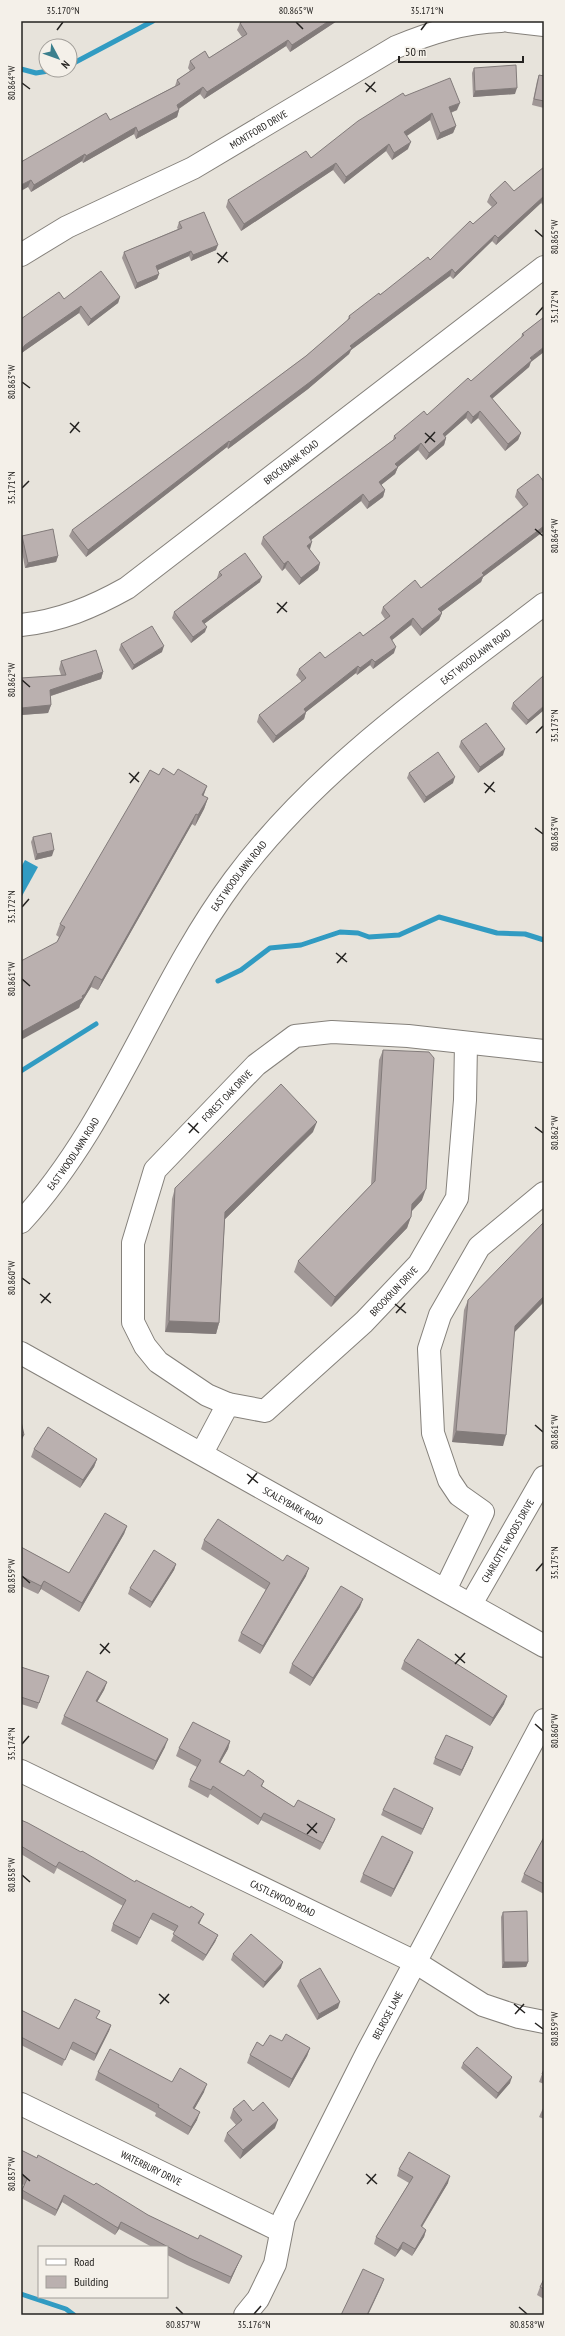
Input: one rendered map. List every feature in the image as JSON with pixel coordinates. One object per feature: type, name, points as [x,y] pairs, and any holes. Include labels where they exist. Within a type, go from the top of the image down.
[{"type":"street","name":"MONTFORD DRIVE","points":[[21,255],[67,227],[193,168],[396,47],[425,35],[456,26],[501,21]]},
{"type":"street","points":[[509,21],[544,25]]},
{"type":"street","name":"BROCKBANK ROAD","points":[[21,625],[69,616],[99,604],[127,588],[544,267]]},
{"type":"street","name":"EAST WOODLAWN ROAD","points":[[21,1222],[56,1179],[94,1120],[192,944],[234,881],[271,834],[326,776],[372,737],[542,611]]},
{"type":"street","name":"FOREST OAK DRIVE","points":[[228,1404],[207,1395],[158,1362],[145,1346],[133,1322],[133,1243],[155,1170],[256,1065],[295,1036],[332,1032],[408,1036],[544,1051]]},
{"type":"street","name":"BROOKRUN DRIVE","points":[[228,1404],[265,1411],[368,1318],[419,1264],[457,1198],[465,1100],[466,1043]]},
{"type":"street","points":[[444,1590],[483,1512],[459,1495],[449,1480],[433,1433],[428,1348],[440,1315],[479,1247],[544,1193]]},
{"type":"street","name":"SCALEYBARK ROAD","points":[[21,1354],[202,1453],[544,1646]]},
{"type":"street","points":[[202,1453],[228,1404]]},
{"type":"street","name":"CHARLOTTE WOODS DRIVE","points":[[471,1604],[544,1477]]},
{"type":"street","name":"BELROSE LANE","points":[[245,2315],[258,2299],[275,2264],[284,2218],[415,1962],[544,1720]]},
{"type":"street","name":"CASTLEWOOD ROAD","points":[[21,1771],[415,1962],[483,2005],[519,2017],[544,2022]]},
{"type":"street","name":"WATERBURY DRIVE","points":[[21,2104],[281,2231]]},
{"type":"water","points":[[25,860],[38,867],[22,896],[21,867]]},
{"type":"building","points":[[243,21],[329,21],[292,45],[288,40],[207,92],[203,87],[177,105],[179,110],[138,132],[136,127],[86,156],[85,154],[34,185],[31,180],[21,185],[21,162],[106,113],[110,120],[180,84],[177,80],[195,68],[190,61],[205,51],[209,58],[247,34],[240,23]]},
{"type":"building","points":[[516,65],[517,88],[475,91],[474,68]]},
{"type":"building","points":[[539,75],[544,76],[544,101],[534,99]]},
{"type":"building","points":[[450,78],[460,103],[449,107],[456,126],[440,133],[432,113],[404,132],[411,142],[394,153],[389,144],[346,177],[336,163],[244,224],[228,200],[306,151],[311,158],[358,121],[403,93],[405,96]]},
{"type":"building","points":[[544,167],[544,196],[498,238],[495,235],[455,273],[452,269],[350,346],[352,348],[310,382],[230,442],[229,441],[88,550],[72,530],[306,356],[350,318],[349,316],[379,293],[380,295],[428,257],[430,260],[470,221],[473,224],[497,203],[490,195],[505,181],[514,191]]},
{"type":"building","points":[[204,212],[218,245],[193,255],[191,251],[156,266],[159,274],[137,283],[124,252],[182,228],[179,222]]},
{"type":"building","points":[[101,271],[120,297],[91,319],[81,306],[25,345],[21,350],[21,319],[59,292],[64,299]]},
{"type":"building","points":[[544,317],[544,347],[530,358],[532,360],[490,396],[521,433],[508,444],[480,411],[473,417],[468,411],[443,434],[446,438],[429,453],[421,443],[395,464],[398,467],[379,482],[385,490],[369,502],[363,494],[309,537],[312,542],[307,546],[320,563],[301,578],[288,561],[284,564],[263,537],[396,438],[394,436],[424,411],[427,415],[468,378],[471,381],[524,335],[522,334]]},
{"type":"building","points":[[538,474],[544,482],[544,526],[482,573],[484,575],[438,609],[442,613],[422,629],[413,618],[390,637],[396,647],[375,662],[372,659],[360,668],[358,666],[304,709],[306,712],[276,736],[259,715],[306,678],[299,669],[320,652],[325,658],[360,632],[363,636],[390,616],[383,607],[415,580],[421,588],[528,504],[517,490]]},
{"type":"building","points":[[53,529],[58,556],[28,563],[22,536]]},
{"type":"building","points":[[245,553],[262,577],[202,621],[207,627],[193,637],[174,612],[222,575],[219,572]]},
{"type":"building","points":[[152,626],[164,646],[134,665],[121,644]]},
{"type":"building","points":[[96,650],[103,672],[50,690],[51,705],[21,708],[21,678],[66,675],[61,661]]},
{"type":"building","points":[[543,676],[544,706],[528,720],[513,703]]},
{"type":"building","points":[[486,723],[505,749],[480,767],[461,741]]},
{"type":"building","points":[[438,752],[455,777],[426,797],[409,773]]},
{"type":"building","points":[[163,768],[174,775],[178,769],[207,786],[202,795],[208,798],[198,815],[196,814],[102,980],[95,976],[85,994],[82,996],[83,998],[21,1032],[21,961],[57,942],[65,927],[60,924],[150,770],[159,775]]},
{"type":"building","points":[[51,833],[54,850],[37,854],[33,837]]},
{"type":"building","points":[[383,1050],[429,1052],[434,1058],[426,1189],[412,1204],[411,1217],[335,1297],[298,1261],[375,1181]]},
{"type":"building","points":[[281,1084],[317,1122],[225,1212],[219,1323],[169,1321],[175,1188]]},
{"type":"building","points":[[544,1222],[544,1296],[515,1326],[506,1435],[456,1431],[468,1300]]},
{"type":"building","points":[[21,1421],[24,1435],[21,1435]]},
{"type":"building","points":[[48,1427],[97,1459],[83,1480],[34,1449]]},
{"type":"building","points":[[105,1513],[127,1526],[82,1603],[44,1581],[41,1586],[21,1576],[21,1547],[69,1573]]},
{"type":"building","points":[[218,1519],[283,1561],[287,1555],[309,1568],[263,1646],[241,1633],[270,1583],[204,1540]]},
{"type":"building","points":[[154,1550],[176,1564],[152,1602],[130,1588]]},
{"type":"building","points":[[341,1586],[363,1599],[313,1678],[292,1664]]},
{"type":"building","points":[[418,1639],[507,1696],[493,1718],[404,1661]]},
{"type":"building","points":[[21,1667],[49,1676],[39,1703],[21,1697]]},
{"type":"building","points":[[87,1671],[107,1682],[96,1701],[168,1739],[156,1761],[64,1716]]},
{"type":"building","points":[[193,1722],[230,1741],[219,1762],[244,1776],[248,1770],[264,1781],[261,1786],[294,1807],[298,1800],[335,1819],[323,1843],[264,1813],[261,1818],[213,1786],[211,1790],[190,1780],[201,1760],[179,1748]]},
{"type":"building","points":[[446,1735],[473,1747],[462,1770],[435,1758]]},
{"type":"building","points":[[394,1788],[433,1808],[423,1829],[383,1810]]},
{"type":"building","points":[[21,1820],[81,1852],[82,1851],[135,1882],[136,1880],[190,1908],[191,1906],[204,1914],[198,1923],[218,1935],[206,1955],[173,1934],[178,1926],[153,1913],[140,1938],[113,1924],[126,1900],[59,1862],[56,1867],[21,1846]]},
{"type":"building","points":[[382,1836],[413,1852],[394,1889],[363,1874]]},
{"type":"building","points":[[544,1837],[544,1884],[524,1874]]},
{"type":"building","points":[[527,1911],[528,1962],[504,1962],[503,1912]]},
{"type":"building","points":[[251,1934],[283,1962],[265,1982],[233,1954]]},
{"type":"building","points":[[320,1968],[340,2002],[319,2014],[300,1980]]},
{"type":"building","points":[[75,1999],[100,2011],[96,2018],[111,2025],[96,2054],[73,2042],[65,2060],[21,2037],[21,2010],[59,2029]]},
{"type":"building","points":[[286,2034],[310,2048],[292,2079],[250,2055],[257,2042],[263,2046],[270,2035],[282,2041]]},
{"type":"building","points":[[477,2047],[512,2077],[498,2093],[463,2063]]},
{"type":"building","points":[[110,2049],[172,2082],[180,2068],[207,2084],[193,2108],[200,2112],[191,2127],[158,2107],[159,2105],[98,2072]]},
{"type":"building","points":[[244,2100],[253,2111],[263,2102],[278,2120],[243,2150],[227,2133],[242,2120],[233,2109]]},
{"type":"building","points":[[21,2150],[37,2158],[38,2155],[94,2185],[96,2183],[148,2215],[198,2239],[200,2235],[242,2256],[231,2277],[189,2258],[121,2222],[118,2228],[64,2195],[57,2210],[22,2190],[27,2179],[21,2175]]},
{"type":"building","points":[[409,2152],[450,2176],[421,2226],[426,2230],[415,2249],[403,2242],[398,2250],[376,2237],[413,2177],[399,2169]]},
{"type":"building","points":[[363,2269],[384,2279],[367,2315],[341,2315]]},
{"type":"building","points":[[544,2279],[544,2289],[540,2287]]},
{"type":"waterway","points":[[78,61],[153,21]]},
{"type":"waterway","points":[[21,69],[38,73]]},
{"type":"waterway","points":[[218,981],[241,970],[270,948],[301,945],[340,932],[358,933],[369,937],[399,935],[439,917],[497,933],[525,934],[544,940]]},
{"type":"waterway","points":[[21,1071],[96,1024]]},
{"type":"waterway","points":[[21,2294],[66,2309],[74,2315]]}]
